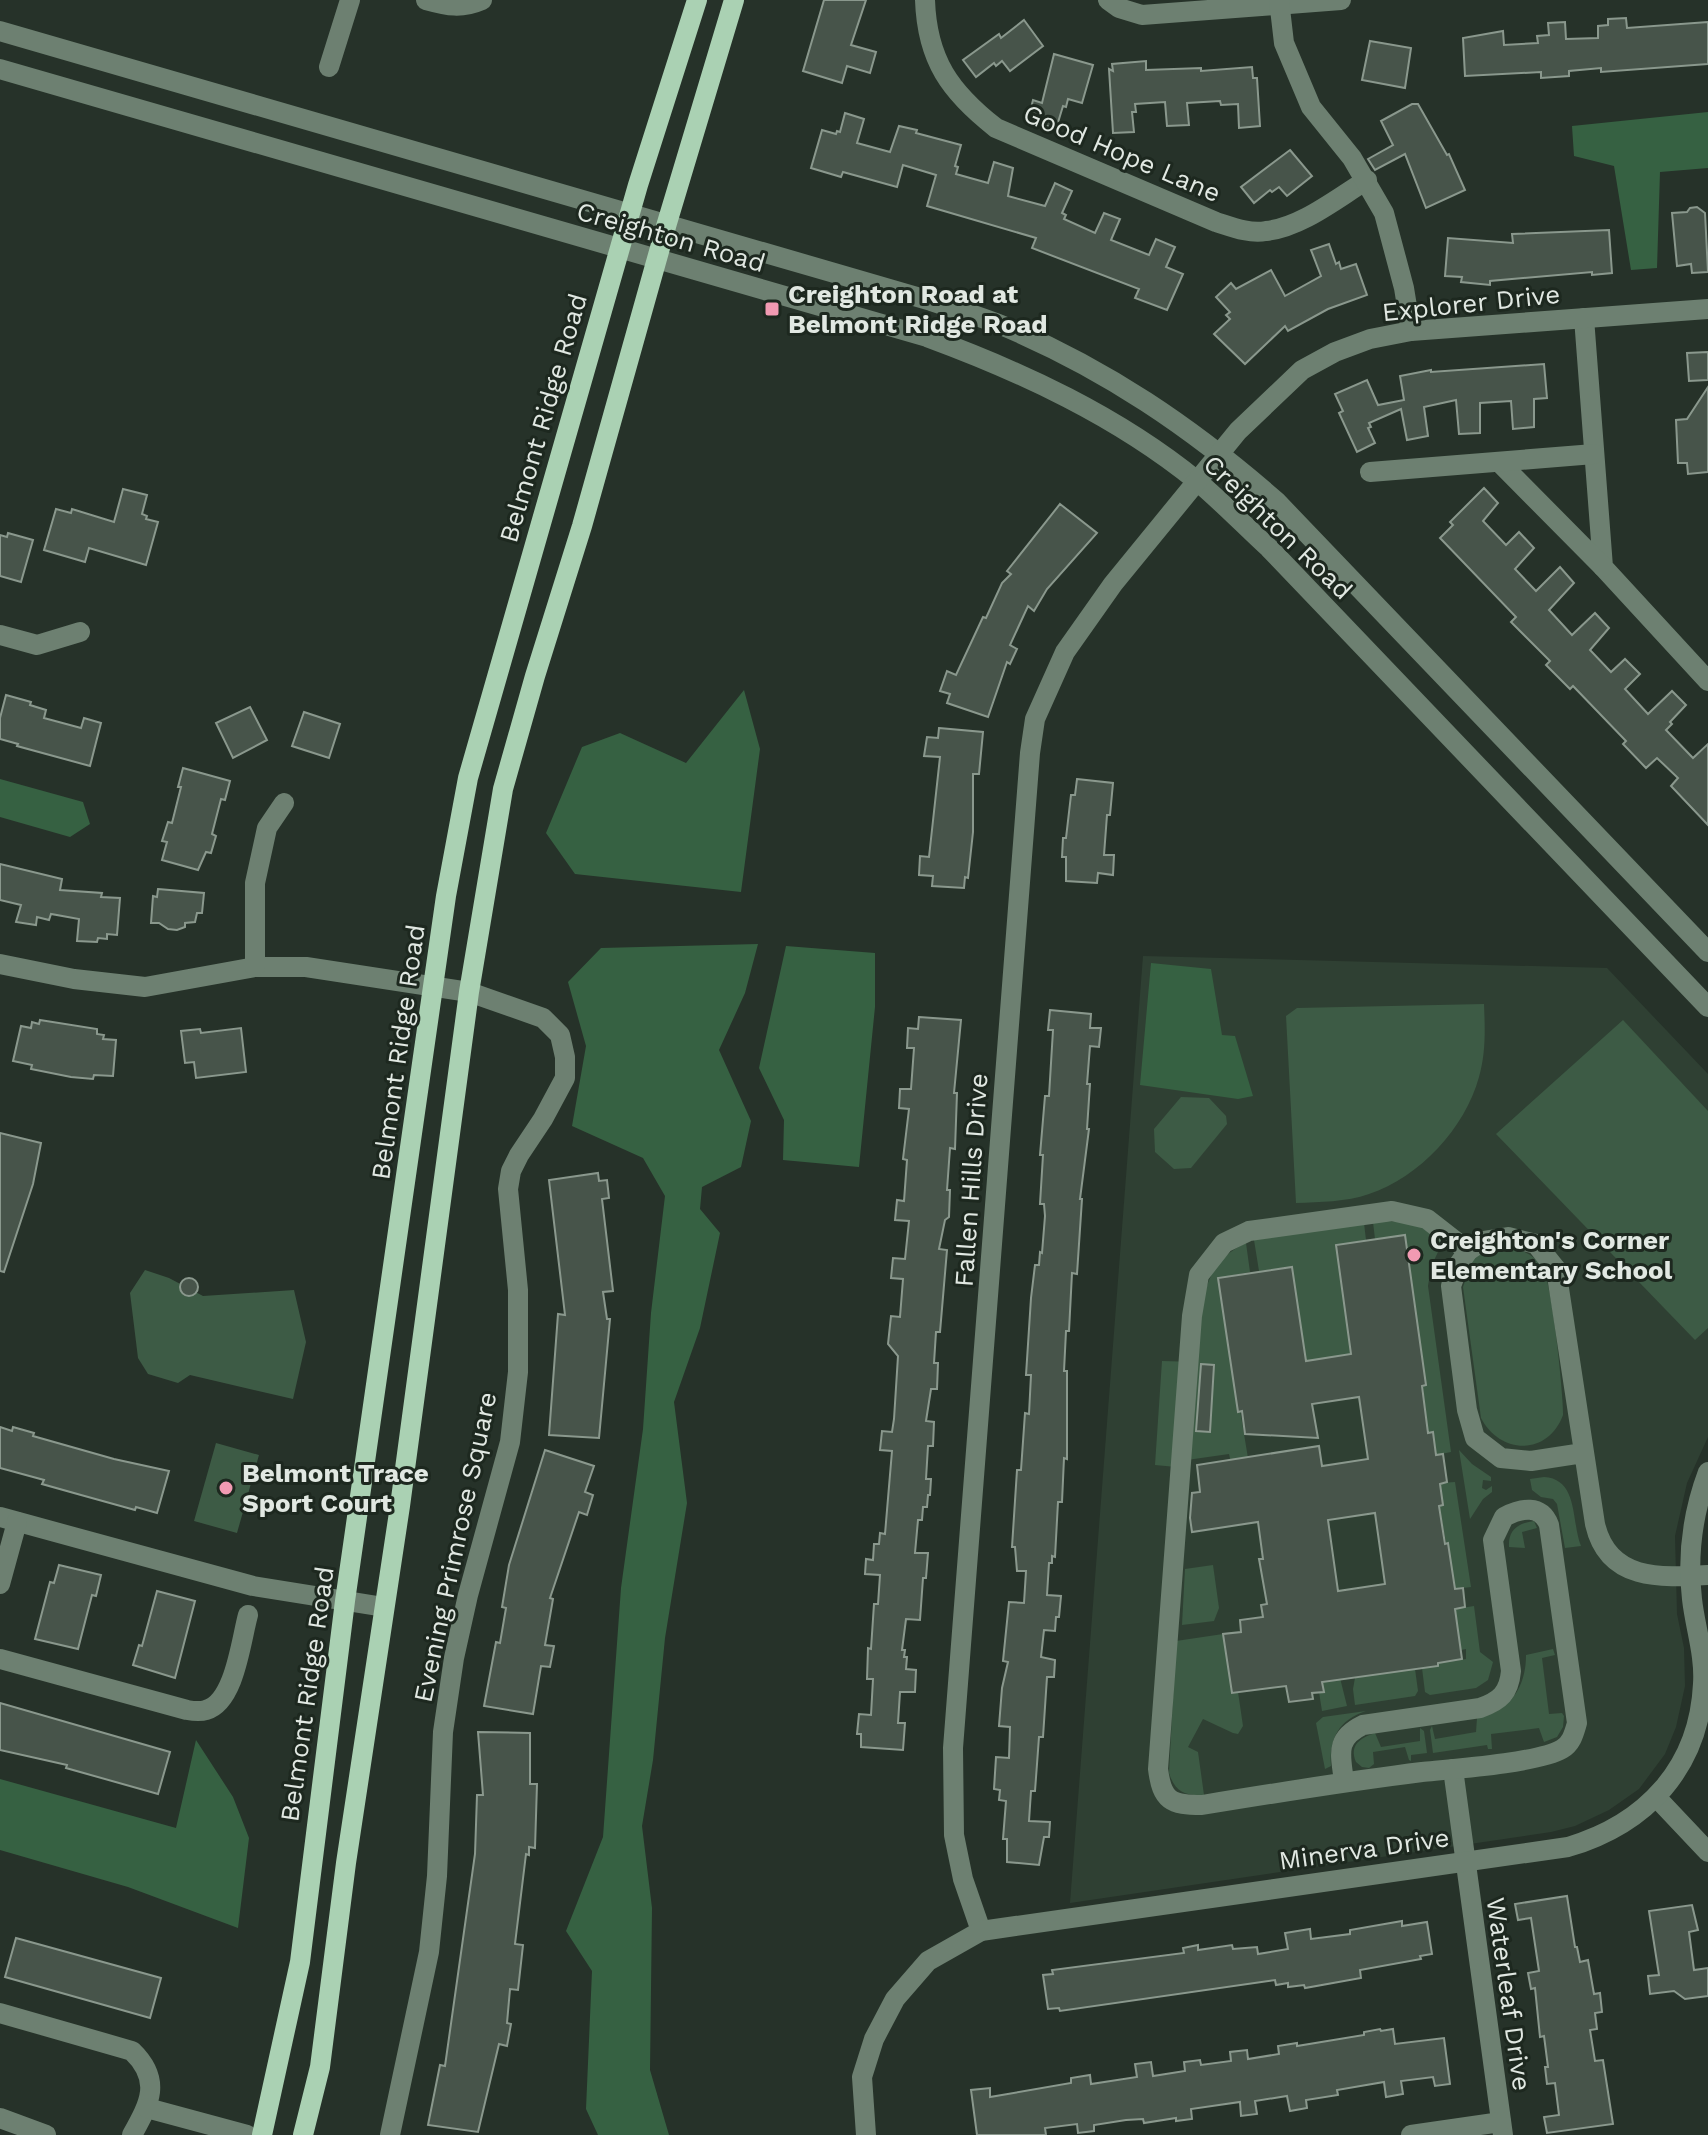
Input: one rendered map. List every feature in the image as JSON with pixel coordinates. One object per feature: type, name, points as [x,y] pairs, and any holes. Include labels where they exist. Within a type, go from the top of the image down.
[{"type":"main road","name":"Belmont Ridge Road","points":[[262,2135],[300,1962],[345,1601],[446,896],[468,778],[619,249],[697,0]]},
{"type":"main road","points":[[303,2135],[320,2067],[469,992],[503,789],[734,0]]},
{"type":"street","points":[[329,67],[350,0]]},
{"type":"street","points":[[426,0],[451,8],[482,0]]},
{"type":"street","name":"Good Hope Lane","points":[[925,0],[926,24],[939,65],[953,89],[996,128],[1216,222],[1240,230],[1265,231],[1309,215],[1367,180]]},
{"type":"street","points":[[1108,0],[1119,8],[1142,15],[1279,2],[1341,0]]},
{"type":"street","points":[[1279,2],[1284,43],[1311,107],[1367,180],[1388,225],[1411,331]]},
{"type":"street","name":"Creighton Road","points":[[0,31],[931,301],[999,324],[1075,359],[1221,453],[1276,501],[1708,952]]},
{"type":"street","name":"Creighton Road","points":[[0,69],[927,337],[994,362],[1059,392],[1110,422],[1198,482],[1301,582],[1708,1007]]},
{"type":"street","name":"Explorer Drive","points":[[1198,482],[1261,407],[1302,370],[1370,339],[1411,331],[1708,309]]},
{"type":"street","points":[[1584,318],[1603,567]]},
{"type":"street","points":[[1370,472],[1594,454]]},
{"type":"street","points":[[1500,463],[1603,567],[1708,681]]},
{"type":"street","name":"Fallen Hills Drive","points":[[981,1931],[963,1879],[954,1835],[953,1748],[1035,719],[1065,652],[1113,584],[1198,482]]},
{"type":"street","points":[[0,635],[37,645],[80,632]]},
{"type":"street","points":[[255,967],[255,883],[267,828],[284,803]]},
{"type":"street","name":"Evening Primrose Square","points":[[1,967],[145,987],[255,967],[306,967],[469,992],[543,1018],[560,1035],[565,1057],[565,1078],[511,1171],[508,1189],[518,1290],[518,1372],[510,1442],[454,1658],[443,1732],[437,1876],[429,1952],[390,2135]]},
{"type":"street","points":[[1344,1782],[1341,1749],[1343,1738],[1351,1730],[1363,1725],[1480,1708],[1495,1703],[1505,1695],[1510,1685],[1511,1671],[1493,1540],[1504,1517],[1524,1509],[1536,1509],[1546,1515],[1549,1525],[1577,1723],[1571,1740],[1563,1748],[1545,1755],[1202,1805],[1182,1805],[1170,1800],[1161,1789],[1158,1769],[1192,1316],[1199,1275],[1224,1243],[1249,1231],[1392,1211],[1427,1219],[1468,1251]]},
{"type":"street","points":[[1583,1453],[1531,1461],[1501,1458],[1475,1438],[1467,1410],[1451,1286],[1459,1264],[1468,1251],[1483,1241],[1508,1237],[1536,1244],[1556,1269],[1599,1540],[1610,1557],[1624,1568],[1640,1573],[1699,1576]]},
{"type":"street","name":"Minerva Drive","points":[[866,2135],[862,2077],[874,2039],[895,1999],[928,1961],[981,1931],[1568,1847],[1614,1829],[1657,1798],[1678,1768],[1691,1739],[1703,1685],[1702,1653],[1693,1608],[1699,1576],[1692,1531],[1697,1501],[1708,1472]]},
{"type":"street","points":[[0,1584],[8,1520],[253,1586],[384,1607]]},
{"type":"street","points":[[0,1659],[187,1710],[204,1711],[215,1706],[228,1691],[248,1615]]},
{"type":"street","name":"Waterleaf Drive","points":[[1453,1769],[1502,2128]]},
{"type":"street","points":[[1657,1798],[1708,1852]]},
{"type":"street","points":[[0,2013],[132,2051],[145,2063],[151,2075],[147,2108],[132,2135]]},
{"type":"street","points":[[147,2108],[247,2135]]},
{"type":"street","points":[[0,2118],[46,2135]]},
{"type":"street","points":[[1411,2135],[1502,2128]]},
{"type":"shaded area","name":"Creighton's Corner Elementary School","points":[[1143,956],[1607,968],[1708,1074],[1708,1437],[1687,1483],[1675,1536],[1677,1614],[1684,1648],[1685,1686],[1676,1727],[1665,1754],[1639,1789],[1609,1810],[1575,1826],[1551,1832],[1070,1903]]},
{"type":"shaded area","points":[[1484,1004],[1484,1050],[1479,1077],[1463,1114],[1438,1148],[1406,1176],[1369,1194],[1342,1200],[1296,1203],[1286,1016],[1297,1008]]},
{"type":"shaded area","points":[[1623,1020],[1708,1111],[1708,1328],[1695,1340],[1496,1134]]},
{"type":"shaded area","points":[[1181,1097],[1209,1098],[1226,1116],[1227,1124],[1191,1168],[1174,1169],[1155,1152],[1154,1129]]},
{"type":"shaded area","points":[[1373,1222],[1413,1222],[1443,1241],[1431,1267],[1428,1286],[1451,1452],[1436,1455],[1433,1432],[1428,1433],[1425,1385],[1405,1235],[1375,1239]]},
{"type":"shaded area","points":[[1364,1223],[1366,1240],[1336,1245],[1351,1354],[1306,1361],[1292,1267],[1259,1271],[1254,1240]]},
{"type":"shaded area","points":[[1246,1243],[1250,1272],[1218,1278],[1250,1470],[1233,1472],[1229,1454],[1187,1460],[1187,1468],[1155,1465],[1162,1361],[1198,1362],[1202,1310],[1210,1278],[1230,1253]]},
{"type":"shaded area","points":[[1498,1248],[1522,1251],[1533,1257],[1542,1266],[1550,1292],[1563,1415],[1547,1438],[1524,1446],[1500,1439],[1481,1418],[1463,1287],[1473,1259]]},
{"type":"shaded area","points":[[145,1270],[169,1278],[203,1296],[294,1290],[306,1342],[293,1399],[190,1375],[178,1383],[148,1374],[138,1358],[130,1293]]},
{"type":"shaded area","name":"Belmont Trace Sport Court","points":[[216,1443],[259,1455],[237,1533],[194,1521]]},
{"type":"shaded area","points":[[1459,1450],[1491,1477],[1491,1481],[1483,1480],[1482,1488],[1486,1490],[1492,1486],[1492,1492],[1483,1499],[1470,1519]]},
{"type":"shaded area","points":[[1544,1477],[1563,1485],[1568,1493],[1581,1546],[1565,1548],[1557,1504],[1553,1499],[1541,1497],[1532,1490],[1530,1479]]},
{"type":"shaded area","points":[[1455,1482],[1471,1587],[1455,1589],[1439,1506],[1443,1504],[1440,1483]]},
{"type":"shaded area","points":[[1534,1521],[1537,1528],[1522,1532],[1525,1548],[1509,1547],[1515,1528]]},
{"type":"shaded area","points":[[1213,1565],[1219,1608],[1214,1621],[1182,1625],[1185,1569]]},
{"type":"shaded area","points":[[1474,1606],[1480,1652],[1493,1662],[1488,1680],[1476,1688],[1430,1695],[1425,1692],[1422,1668],[1466,1659],[1466,1649],[1461,1650],[1455,1609]]},
{"type":"shaded area","points":[[1223,1634],[1232,1692],[1238,1692],[1243,1726],[1238,1734],[1203,1719],[1188,1747],[1198,1752],[1204,1795],[1191,1795],[1178,1789],[1169,1773],[1176,1641]]},
{"type":"shaded area","points":[[1553,1649],[1555,1655],[1542,1658],[1549,1714],[1562,1713],[1564,1716],[1563,1727],[1557,1737],[1544,1742],[1539,1728],[1491,1734],[1492,1749],[1488,1749],[1487,1745],[1433,1753],[1432,1726],[1435,1739],[1476,1732],[1477,1718],[1499,1710],[1514,1696],[1523,1678],[1526,1655]]},
{"type":"shaded area","points":[[1415,1669],[1418,1691],[1415,1696],[1355,1705],[1355,1678]]},
{"type":"shaded area","points":[[1340,1678],[1347,1706],[1322,1711],[1319,1692],[1323,1691],[1322,1680]]},
{"type":"shaded area","points":[[1366,1711],[1349,1719],[1338,1731],[1332,1747],[1331,1766],[1325,1769],[1316,1723],[1323,1717]]},
{"type":"shaded area","points":[[1420,1728],[1424,1731],[1427,1753],[1411,1755],[1411,1761],[1405,1747],[1373,1752],[1374,1764],[1369,1768],[1356,1762],[1355,1747],[1365,1737],[1375,1733],[1381,1747],[1420,1741]]},
{"type":"green space","points":[[1708,112],[1708,168],[1660,172],[1657,268],[1631,270],[1614,166],[1574,156],[1572,126]]},
{"type":"green space","points":[[744,690],[760,749],[741,892],[575,874],[546,833],[582,747],[620,733],[686,763]]},
{"type":"green space","points":[[0,779],[83,802],[90,824],[70,837],[0,817]]},
{"type":"green space","points":[[758,944],[745,993],[719,1050],[751,1121],[741,1167],[702,1187],[700,1209],[720,1233],[700,1328],[674,1402],[687,1503],[665,1638],[653,1760],[642,1826],[652,1908],[650,2070],[669,2135],[598,2135],[586,2109],[592,1971],[566,1931],[603,1837],[621,1588],[643,1429],[651,1313],[665,1196],[643,1158],[572,1126],[586,1046],[568,982],[601,948]]},
{"type":"green space","points":[[786,946],[875,953],[875,1007],[859,1167],[783,1160],[784,1120],[759,1068]]},
{"type":"green space","points":[[1151,963],[1211,969],[1222,1035],[1235,1036],[1253,1096],[1238,1099],[1140,1085]]},
{"type":"green space","points":[[196,1740],[233,1797],[249,1838],[238,1928],[128,1887],[0,1850],[0,1779],[176,1828]]},
{"type":"building","points":[[824,0],[866,0],[851,45],[876,52],[870,73],[847,66],[842,83],[803,71]]},
{"type":"building","points":[[1626,18],[1627,28],[1708,22],[1708,64],[1601,72],[1601,68],[1569,71],[1569,76],[1541,78],[1541,72],[1465,76],[1463,38],[1503,31],[1504,45],[1538,43],[1537,36],[1549,35],[1548,23],[1565,22],[1566,39],[1598,38],[1598,26],[1608,25],[1608,19]]},
{"type":"building","points":[[1024,20],[1043,46],[1010,71],[1002,61],[996,66],[994,63],[976,77],[963,60],[999,34],[1001,38]]},
{"type":"building","points":[[1370,41],[1411,48],[1405,88],[1362,80]]},
{"type":"building","points":[[1054,54],[1093,65],[1082,103],[1068,99],[1056,129],[1028,120],[1033,100],[1042,103]]},
{"type":"building","points":[[1146,61],[1146,70],[1201,68],[1201,71],[1252,67],[1253,78],[1257,78],[1260,126],[1239,128],[1238,104],[1221,105],[1220,101],[1187,103],[1189,125],[1167,126],[1165,102],[1135,104],[1136,112],[1132,112],[1134,132],[1113,133],[1109,69],[1113,71],[1112,64]]},
{"type":"building","points":[[1412,104],[1418,104],[1449,154],[1465,190],[1426,208],[1405,154],[1375,170],[1368,159],[1393,145],[1381,121]]},
{"type":"building","points":[[845,113],[864,119],[857,143],[890,152],[899,126],[917,130],[916,133],[961,145],[956,174],[988,183],[994,162],[1013,168],[1008,196],[1045,206],[1055,183],[1072,191],[1062,213],[1066,215],[1064,219],[1095,233],[1104,213],[1120,219],[1111,240],[1149,255],[1156,239],[1175,247],[1166,267],[1183,274],[1167,310],[1135,298],[1139,289],[1032,248],[1036,238],[927,206],[936,175],[903,165],[897,187],[843,172],[841,177],[811,168],[822,130],[836,134],[840,132]]},
{"type":"building","points":[[1290,150],[1312,176],[1287,196],[1279,187],[1254,203],[1241,187]]},
{"type":"building","points":[[1697,207],[1705,213],[1708,272],[1692,273],[1691,264],[1677,266],[1672,213],[1687,212]]},
{"type":"building","points":[[1609,230],[1612,273],[1490,281],[1490,285],[1461,282],[1462,277],[1445,276],[1448,238],[1513,243],[1512,234]]},
{"type":"building","points":[[1329,244],[1341,269],[1356,264],[1367,295],[1328,309],[1288,331],[1285,326],[1245,364],[1214,334],[1230,319],[1226,315],[1230,312],[1216,297],[1231,283],[1236,289],[1271,270],[1285,296],[1321,276],[1311,250]]},
{"type":"building","points":[[1708,352],[1708,380],[1689,381],[1687,353]]},
{"type":"building","points":[[1544,364],[1547,398],[1534,399],[1534,427],[1513,429],[1511,401],[1480,403],[1480,433],[1459,434],[1456,400],[1424,407],[1428,436],[1407,440],[1401,409],[1369,423],[1375,443],[1357,452],[1339,413],[1343,411],[1335,394],[1367,380],[1378,405],[1404,400],[1400,376],[1431,370]]},
{"type":"building","points":[[1708,387],[1708,472],[1688,474],[1687,463],[1678,463],[1676,420],[1687,419]]},
{"type":"building","points":[[1484,488],[1498,503],[1483,521],[1506,545],[1519,532],[1534,548],[1515,569],[1536,591],[1560,567],[1574,583],[1549,610],[1572,635],[1595,613],[1609,628],[1590,650],[1611,672],[1625,659],[1640,674],[1625,689],[1648,714],[1672,691],[1686,705],[1666,730],[1693,758],[1708,744],[1708,825],[1671,786],[1678,778],[1657,758],[1646,768],[1623,744],[1626,741],[1573,686],[1570,689],[1546,665],[1550,661],[1511,622],[1516,617],[1440,538],[1453,525],[1450,522]]},
{"type":"building","points":[[123,489],[147,495],[142,514],[147,516],[146,519],[158,522],[146,565],[89,548],[85,562],[44,550],[56,509],[71,513],[72,509],[114,522]]},
{"type":"building","points":[[1060,504],[1097,533],[1047,589],[1034,611],[1028,606],[1010,645],[1017,649],[1010,664],[1007,662],[988,717],[947,703],[950,694],[940,691],[947,671],[956,675],[983,617],[986,618],[1002,583],[1011,574],[1007,571]]},
{"type":"building","points":[[8,533],[33,540],[21,582],[0,576],[0,535],[7,537]]},
{"type":"building","points":[[6,695],[46,710],[44,718],[81,728],[84,718],[101,723],[90,766],[0,739],[0,718]]},
{"type":"building","points":[[250,707],[267,740],[233,758],[216,723]]},
{"type":"building","points":[[304,712],[340,724],[329,758],[292,746]]},
{"type":"building","points":[[939,728],[983,732],[979,774],[973,774],[973,832],[964,888],[932,886],[933,876],[919,875],[920,856],[929,857],[940,757],[924,756],[927,737],[938,738]]},
{"type":"building","points":[[183,768],[230,781],[225,800],[221,799],[212,834],[216,836],[211,853],[206,852],[198,870],[162,860],[167,842],[162,841],[168,822],[172,823]]},
{"type":"building","points":[[1077,779],[1113,783],[1104,855],[1114,855],[1113,875],[1098,873],[1097,883],[1066,881],[1063,838],[1066,838],[1071,795],[1075,795]]},
{"type":"building","points":[[0,864],[62,879],[60,890],[102,893],[101,897],[120,898],[117,935],[107,934],[107,939],[98,938],[97,942],[77,941],[79,919],[51,914],[49,920],[37,917],[36,925],[16,922],[21,905],[0,900]]},
{"type":"building","points":[[158,889],[204,893],[202,913],[197,913],[195,922],[185,923],[185,927],[177,930],[151,923],[153,896],[157,897]]},
{"type":"building","points":[[1050,1010],[1091,1014],[1090,1028],[1101,1028],[1099,1047],[1090,1046],[1087,1084],[1090,1084],[1089,1129],[1080,1199],[1077,1274],[1072,1273],[1069,1331],[1066,1331],[1067,1459],[1064,1458],[1062,1502],[1058,1502],[1055,1557],[1052,1556],[1052,1563],[1049,1563],[1047,1595],[1061,1596],[1059,1617],[1056,1617],[1055,1631],[1044,1630],[1041,1657],[1055,1660],[1054,1677],[1047,1677],[1043,1737],[1039,1737],[1035,1791],[1031,1791],[1029,1821],[1050,1822],[1049,1837],[1044,1837],[1039,1865],[1007,1862],[1007,1839],[1003,1839],[1006,1801],[999,1800],[1000,1790],[994,1789],[996,1757],[1009,1758],[1010,1727],[999,1726],[1008,1662],[1003,1661],[1009,1602],[1024,1603],[1026,1571],[1017,1571],[1015,1547],[1012,1547],[1017,1470],[1021,1470],[1025,1413],[1029,1414],[1031,1375],[1026,1375],[1031,1298],[1035,1265],[1039,1265],[1042,1253],[1045,1216],[1044,1204],[1040,1204],[1043,1155],[1040,1155],[1045,1096],[1049,1096],[1053,1030],[1048,1030]]},
{"type":"building","points":[[919,1017],[961,1020],[954,1093],[957,1093],[955,1149],[950,1148],[947,1190],[950,1190],[949,1217],[945,1220],[939,1249],[947,1250],[940,1332],[936,1332],[934,1363],[938,1363],[937,1389],[931,1389],[926,1421],[934,1422],[933,1446],[928,1446],[926,1479],[931,1479],[930,1495],[927,1507],[923,1507],[922,1520],[918,1520],[915,1553],[928,1553],[920,1620],[906,1619],[902,1650],[905,1650],[904,1657],[907,1657],[906,1669],[916,1670],[915,1692],[900,1692],[898,1723],[905,1723],[903,1750],[861,1747],[861,1734],[857,1734],[859,1714],[871,1715],[873,1679],[867,1679],[868,1648],[871,1649],[874,1604],[878,1604],[880,1575],[865,1574],[866,1559],[873,1560],[874,1544],[879,1544],[880,1533],[885,1534],[892,1451],[880,1450],[882,1431],[892,1432],[894,1419],[898,1356],[888,1344],[891,1316],[900,1317],[903,1279],[891,1278],[893,1258],[905,1259],[909,1221],[895,1220],[897,1200],[904,1201],[907,1160],[903,1159],[909,1109],[899,1108],[900,1089],[911,1089],[914,1048],[907,1048],[908,1028],[918,1029]]},
{"type":"building","points":[[40,1020],[97,1029],[97,1034],[104,1035],[103,1039],[116,1040],[113,1076],[94,1075],[93,1079],[71,1077],[31,1069],[32,1065],[13,1061],[21,1026],[31,1028],[32,1022],[39,1024]]},
{"type":"building","points":[[241,1028],[246,1072],[196,1078],[194,1062],[185,1063],[181,1031],[200,1029],[201,1033]]},
{"type":"building","points":[[0,1133],[41,1143],[33,1184],[4,1272],[0,1271]]},
{"type":"building","points":[[598,1173],[599,1181],[607,1180],[609,1198],[602,1199],[613,1291],[603,1292],[607,1319],[610,1319],[599,1438],[549,1435],[558,1314],[565,1315],[549,1180]]},
{"type":"building","name":"Creighton's Corner Elementary School","points":[[1405,1235],[1426,1385],[1422,1386],[1428,1433],[1433,1432],[1436,1455],[1443,1454],[1447,1482],[1440,1484],[1443,1505],[1439,1506],[1445,1544],[1448,1543],[1455,1589],[1463,1588],[1465,1607],[1455,1609],[1462,1659],[1438,1663],[1438,1666],[1322,1682],[1324,1692],[1312,1693],[1313,1699],[1289,1702],[1286,1686],[1232,1693],[1223,1634],[1241,1632],[1240,1620],[1263,1617],[1261,1605],[1267,1604],[1259,1559],[1263,1559],[1258,1522],[1192,1532],[1192,1493],[1200,1492],[1197,1465],[1319,1446],[1322,1466],[1368,1459],[1359,1397],[1312,1404],[1318,1438],[1245,1434],[1242,1411],[1238,1412],[1218,1278],[1292,1267],[1306,1361],[1351,1354],[1336,1245]],"holes":[[[1375,1513],[1385,1584],[1338,1591],[1328,1520]]]},
{"type":"building","points":[[185,1278],[193,1278],[198,1287],[196,1294],[185,1296],[180,1291],[180,1283]]},
{"type":"building","points":[[1201,1364],[1214,1365],[1210,1432],[1196,1431]]},
{"type":"building","points":[[0,1427],[12,1431],[13,1427],[34,1433],[33,1436],[114,1459],[169,1471],[157,1513],[136,1507],[135,1510],[42,1484],[44,1480],[0,1468]]},
{"type":"building","points":[[545,1450],[594,1466],[585,1492],[593,1495],[587,1515],[579,1512],[550,1598],[553,1599],[545,1645],[554,1646],[550,1667],[541,1666],[533,1714],[484,1706],[496,1642],[500,1643],[509,1565]]},
{"type":"building","points":[[59,1565],[101,1575],[96,1596],[92,1595],[78,1649],[35,1639],[50,1582],[54,1583]]},
{"type":"building","points":[[157,1591],[195,1601],[175,1678],[133,1665],[139,1645],[142,1646]]},
{"type":"building","points":[[0,1703],[170,1752],[158,1794],[66,1768],[67,1765],[0,1750]]},
{"type":"building","points":[[478,1732],[530,1733],[530,1784],[537,1784],[535,1848],[529,1847],[529,1855],[526,1854],[515,1944],[523,1945],[518,1990],[510,1989],[507,2023],[511,2024],[507,2046],[499,2044],[478,2132],[428,2125],[440,2065],[445,2066],[475,1854],[477,1795],[483,1795]]},
{"type":"building","points":[[1567,1896],[1580,1962],[1588,1960],[1594,1994],[1600,1993],[1602,2012],[1595,2013],[1597,2029],[1590,2030],[1595,2061],[1603,2060],[1613,2124],[1547,2133],[1544,2117],[1559,2115],[1555,2083],[1547,2084],[1544,2036],[1540,2037],[1535,1988],[1531,1989],[1528,1973],[1539,1971],[1531,1918],[1518,1920],[1515,1904]]},
{"type":"building","points":[[1692,1905],[1698,1930],[1689,1932],[1694,1970],[1708,1968],[1708,1996],[1685,1999],[1674,1991],[1650,1994],[1648,1976],[1659,1975],[1649,1911]]},
{"type":"building","points":[[1402,1921],[1402,1926],[1427,1922],[1432,1954],[1420,1956],[1421,1959],[1360,1970],[1361,1978],[1305,1988],[1304,1985],[1288,1987],[1288,1983],[1276,1985],[1275,1980],[1060,2011],[1059,2008],[1048,2009],[1043,1975],[1053,1974],[1052,1970],[1184,1953],[1183,1948],[1198,1945],[1198,1950],[1232,1945],[1233,1949],[1257,1947],[1258,1954],[1288,1949],[1285,1933],[1310,1929],[1311,1939],[1350,1934],[1350,1930]]},
{"type":"building","points":[[16,1938],[161,1978],[150,2018],[5,1977]]},
{"type":"building","points":[[1393,2029],[1395,2044],[1444,2038],[1450,2084],[1435,2086],[1433,2077],[1401,2081],[1403,2094],[1386,2097],[1384,2082],[1337,2090],[1338,2095],[1306,2100],[1307,2108],[1290,2111],[1287,2096],[1255,2101],[1257,2114],[1241,2116],[1240,2102],[1191,2109],[1192,2119],[1144,2123],[1143,2119],[1126,2120],[1094,2125],[1094,2131],[1078,2133],[1077,2124],[1045,2128],[1046,2135],[977,2135],[971,2090],[990,2088],[990,2097],[1071,2083],[1071,2078],[1090,2075],[1091,2084],[1137,2077],[1135,2064],[1151,2062],[1153,2076],[1185,2071],[1184,2062],[1200,2060],[1201,2065],[1231,2061],[1230,2052],[1247,2050],[1248,2059],[1279,2054],[1278,2046],[1297,2043],[1297,2046],[1364,2035],[1364,2032]]},
{"type":"place","name":"Creighton Road at Belmont Ridge Road","points":[[772,309]]},
{"type":"place","name":"Creighton's Corner Elementary School","points":[[1414,1255]]},
{"type":"place","name":"Belmont Trace Sport Court","points":[[226,1488]]}]
